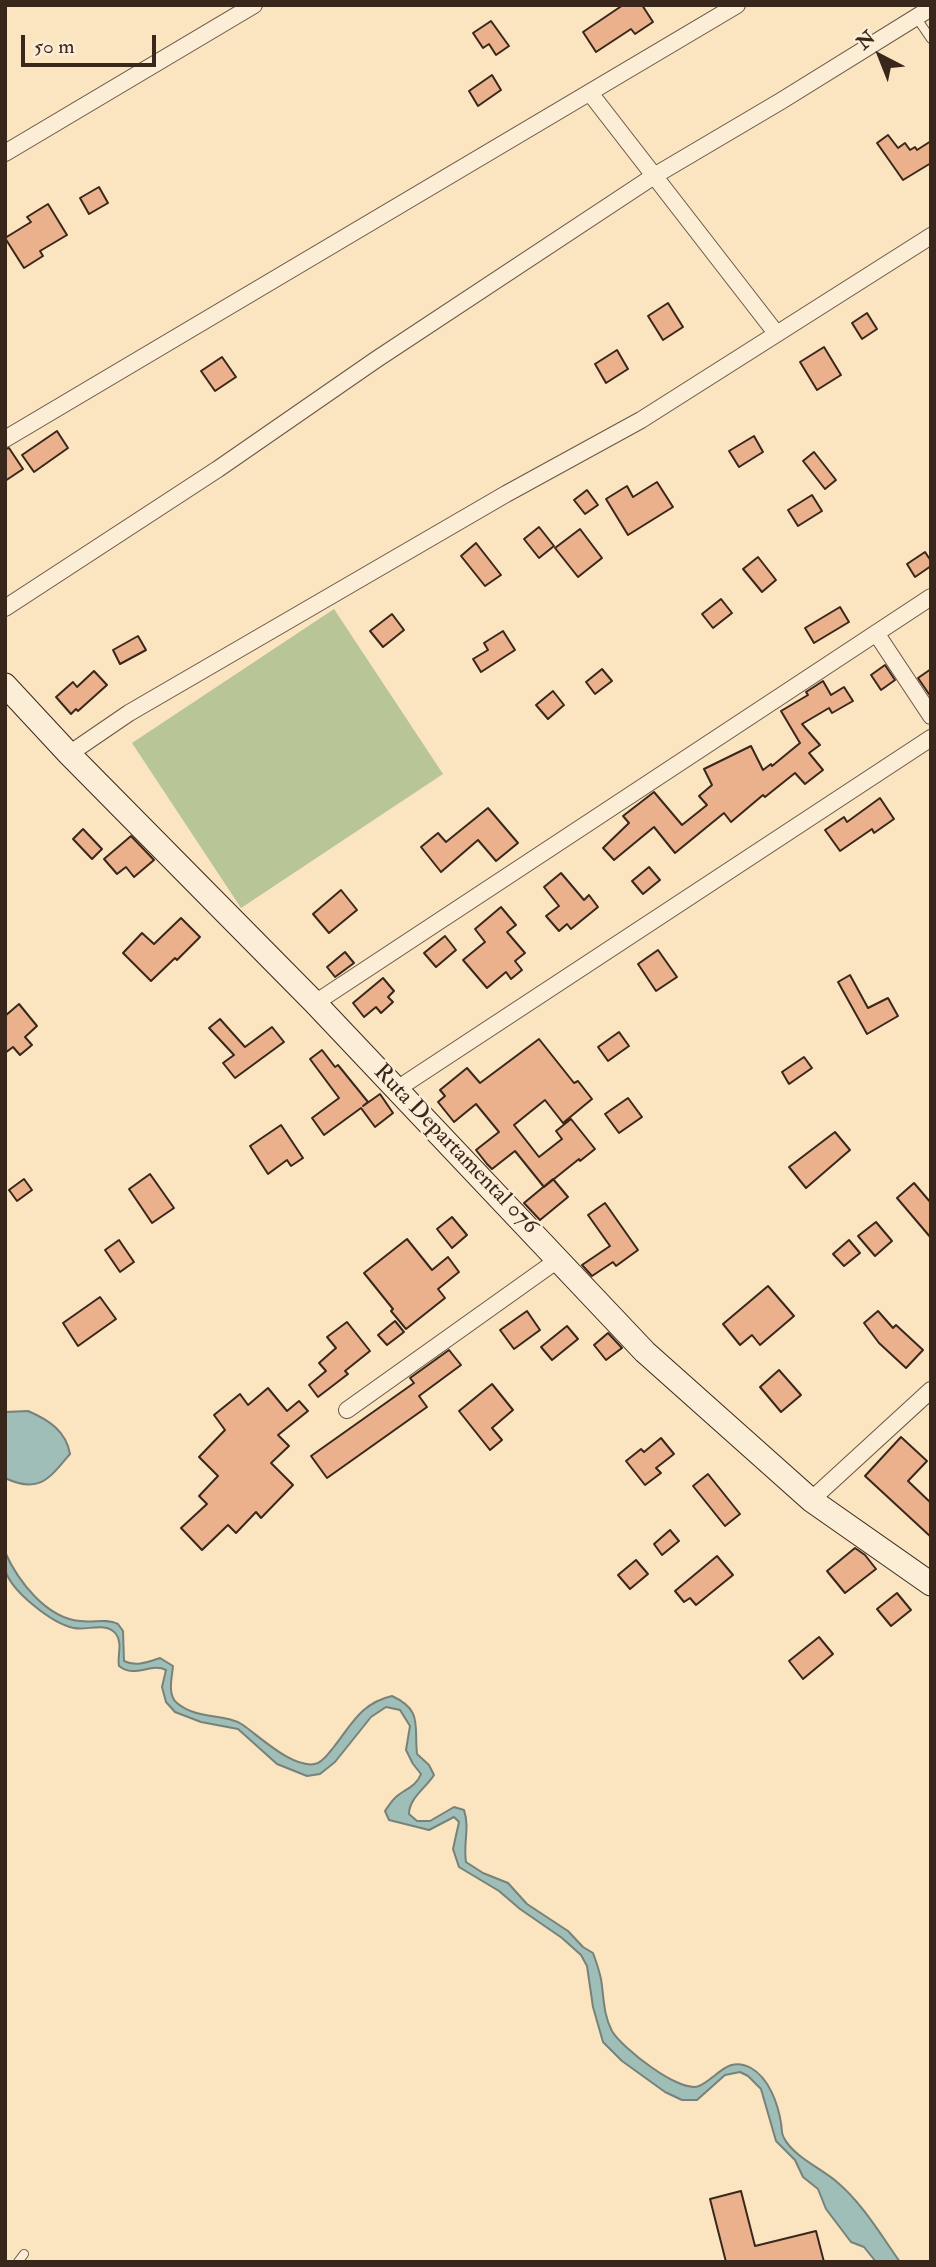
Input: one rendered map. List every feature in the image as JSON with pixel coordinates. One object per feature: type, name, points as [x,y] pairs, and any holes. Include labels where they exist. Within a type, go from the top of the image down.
[{"type":"main road","name":"Ruta Departamental 076","points":[[5,685],[69,754],[315,1003],[645,1352],[811,1500],[931,1584]]},
{"type":"street","points":[[7,149],[254,5]]},
{"type":"street","points":[[5,439],[737,5]]},
{"type":"street","points":[[5,608],[218,469],[377,359],[654,176],[931,8]]},
{"type":"street","points":[[590,93],[776,334]]},
{"type":"street","points":[[69,754],[141,706],[506,494],[641,420],[931,236]]},
{"type":"street","points":[[315,1003],[931,597]]},
{"type":"street","points":[[876,633],[931,716]]},
{"type":"street","points":[[397,1089],[931,738]]},
{"type":"street","points":[[347,1410],[559,1259]]},
{"type":"street","points":[[811,1500],[931,1390]]},
{"type":"lane","points":[[916,17],[931,39]]},
{"type":"green space","points":[[334,609],[443,774],[241,908],[132,743]]},
{"type":"water","points":[[28,1411],[55,1427],[65,1439],[70,1454],[49,1477],[27,1485],[5,1478],[5,1412]]},
{"type":"water","points":[[5,1552],[25,1586],[56,1613],[80,1621],[109,1621],[118,1624],[123,1631],[124,1661],[137,1664],[160,1658],[173,1666],[171,1691],[177,1703],[193,1712],[236,1721],[278,1752],[299,1762],[309,1764],[322,1760],[358,1716],[372,1704],[392,1696],[402,1701],[409,1707],[415,1720],[417,1754],[429,1765],[434,1775],[415,1798],[409,1814],[417,1821],[430,1821],[454,1807],[464,1810],[466,1862],[483,1873],[508,1883],[527,1904],[568,1931],[583,1947],[593,1953],[612,2031],[652,2068],[690,2087],[699,2086],[723,2069],[736,2064],[757,2072],[772,2092],[780,2116],[782,2134],[788,2145],[846,2190],[900,2262],[876,2262],[864,2247],[851,2242],[826,2209],[818,2189],[803,2177],[795,2160],[776,2141],[761,2089],[748,2076],[740,2072],[725,2075],[697,2100],[682,2100],[665,2092],[622,2061],[603,2042],[593,2007],[587,1966],[581,1955],[499,1891],[459,1867],[453,1849],[459,1822],[454,1817],[429,1830],[389,1820],[385,1811],[421,1774],[406,1750],[410,1726],[400,1710],[386,1707],[371,1717],[335,1762],[320,1774],[307,1776],[277,1764],[238,1729],[201,1722],[175,1712],[166,1702],[162,1687],[166,1670],[155,1668],[131,1671],[119,1666],[119,1641],[112,1630],[102,1627],[74,1628],[44,1613],[23,1596],[9,1578],[5,1567]]},
{"type":"building","points":[[623,5],[642,5],[653,22],[635,34],[631,29],[596,52],[583,32]]},
{"type":"building","points":[[491,21],[509,46],[496,55],[489,44],[483,48],[473,33]]},
{"type":"building","points":[[492,75],[501,90],[478,106],[469,91]]},
{"type":"building","points":[[888,135],[898,148],[905,143],[910,150],[915,147],[917,150],[931,141],[931,163],[903,180],[877,143]]},
{"type":"building","points":[[99,187],[108,203],[89,214],[80,198]]},
{"type":"building","points":[[48,204],[67,235],[40,251],[43,256],[24,268],[5,238],[31,222],[27,217]]},
{"type":"building","points":[[668,303],[683,327],[663,340],[648,316]]},
{"type":"building","points":[[867,313],[877,329],[862,339],[852,323]]},
{"type":"building","points":[[824,347],[841,375],[817,390],[800,362]]},
{"type":"building","points":[[617,350],[628,369],[606,383],[595,364]]},
{"type":"building","points":[[222,357],[236,377],[215,391],[201,371]]},
{"type":"building","points":[[57,431],[68,448],[34,472],[22,455]]},
{"type":"building","points":[[754,436],[763,452],[739,467],[729,451]]},
{"type":"building","points":[[9,448],[23,469],[5,481],[5,449]]},
{"type":"building","points":[[814,452],[836,480],[825,489],[803,461]]},
{"type":"building","points":[[657,482],[673,507],[628,535],[606,499],[627,486],[633,497]]},
{"type":"building","points":[[587,490],[598,505],[585,514],[574,500]]},
{"type":"building","points":[[812,495],[822,511],[798,526],[788,510]]},
{"type":"building","points":[[539,527],[554,546],[539,558],[524,539]]},
{"type":"building","points":[[580,529],[602,558],[578,577],[555,548]]},
{"type":"building","points":[[476,543],[501,575],[485,586],[461,556]]},
{"type":"building","points":[[925,552],[931,566],[915,577],[907,564]]},
{"type":"building","points":[[758,557],[776,580],[762,592],[743,569]]},
{"type":"building","points":[[721,599],[732,613],[713,628],[702,614]]},
{"type":"building","points":[[840,607],[849,622],[814,643],[805,628]]},
{"type":"building","points":[[392,614],[404,630],[383,647],[370,631]]},
{"type":"building","points":[[503,631],[515,650],[481,672],[473,659],[488,650],[484,643]]},
{"type":"building","points":[[138,636],[146,650],[120,664],[113,650]]},
{"type":"building","points":[[885,665],[895,680],[881,690],[871,675]]},
{"type":"building","points":[[602,669],[612,681],[595,694],[586,682]]},
{"type":"building","points":[[931,669],[931,697],[918,678]]},
{"type":"building","points":[[94,671],[107,685],[71,714],[56,697],[73,682],[77,687]]},
{"type":"building","points":[[823,681],[831,695],[844,687],[853,701],[832,713],[829,708],[802,724],[820,745],[809,753],[823,770],[805,784],[795,773],[731,822],[724,813],[675,853],[654,827],[614,860],[603,848],[629,823],[623,816],[654,792],[682,825],[707,805],[699,796],[712,785],[704,769],[751,746],[763,770],[771,764],[772,766],[800,743],[781,711],[808,695],[806,692]]},
{"type":"building","points":[[553,691],[564,705],[548,719],[536,705]]},
{"type":"building","points":[[880,798],[894,819],[874,833],[872,829],[840,851],[825,830],[844,817],[847,822]]},
{"type":"building","points":[[488,808],[518,843],[496,861],[478,840],[441,872],[421,847],[438,833],[446,842]]},
{"type":"building","points":[[83,829],[102,849],[92,859],[73,839]]},
{"type":"building","points":[[131,836],[154,860],[134,877],[126,867],[117,874],[104,859]]},
{"type":"building","points":[[649,867],[660,880],[643,894],[632,881]]},
{"type":"building","points":[[561,873],[584,900],[589,895],[598,907],[571,929],[567,924],[559,931],[546,916],[559,906],[544,887]]},
{"type":"building","points":[[341,890],[357,910],[329,933],[313,914]]},
{"type":"building","points":[[501,907],[516,925],[507,932],[525,953],[515,961],[522,970],[511,979],[506,972],[487,988],[463,960],[485,942],[475,929]]},
{"type":"building","points":[[181,918],[200,937],[151,981],[123,953],[142,933],[154,944]]},
{"type":"building","points":[[445,936],[456,950],[436,967],[424,953]]},
{"type":"building","points":[[658,950],[677,977],[656,991],[638,964]]},
{"type":"building","points":[[345,952],[354,963],[335,977],[327,967]]},
{"type":"building","points":[[850,975],[868,1008],[888,998],[898,1016],[867,1034],[838,982]]},
{"type":"building","points":[[383,978],[394,991],[388,997],[393,1002],[381,1013],[376,1007],[364,1017],[353,1003]]},
{"type":"building","points":[[19,1004],[37,1026],[25,1037],[32,1045],[20,1055],[13,1047],[5,1053],[5,1016]]},
{"type":"building","points":[[220,1019],[245,1047],[272,1027],[284,1042],[235,1078],[223,1063],[234,1055],[209,1028]]},
{"type":"building","points":[[619,1032],[629,1046],[608,1061],[598,1047]]},
{"type":"building","points":[[539,1039],[574,1083],[578,1081],[592,1099],[563,1123],[545,1100],[514,1125],[539,1157],[562,1139],[556,1131],[571,1119],[595,1149],[544,1187],[515,1151],[492,1169],[487,1164],[476,1150],[499,1132],[476,1104],[454,1122],[438,1102],[445,1096],[440,1090],[467,1068],[480,1083]]},
{"type":"building","points":[[322,1050],[368,1102],[363,1106],[380,1094],[393,1113],[375,1127],[361,1108],[324,1135],[312,1118],[339,1098],[310,1059]]},
{"type":"building","points":[[804,1057],[812,1068],[789,1084],[782,1072]]},
{"type":"building","points":[[628,1098],[642,1117],[619,1133],[605,1114]]},
{"type":"building","points":[[281,1125],[303,1158],[291,1166],[287,1160],[268,1174],[250,1146]]},
{"type":"building","points":[[835,1132],[850,1150],[806,1188],[789,1167]]},
{"type":"building","points":[[150,1174],[174,1208],[152,1223],[129,1189]]},
{"type":"building","points":[[24,1179],[32,1190],[17,1201],[9,1190]]},
{"type":"building","points":[[553,1179],[568,1197],[540,1220],[524,1203]]},
{"type":"building","points":[[914,1183],[931,1203],[931,1238],[897,1198]]},
{"type":"building","points":[[605,1203],[638,1250],[616,1266],[613,1262],[592,1276],[582,1265],[610,1246],[588,1215]]},
{"type":"building","points":[[452,1217],[467,1235],[452,1248],[437,1229]]},
{"type":"building","points":[[876,1222],[892,1241],[875,1256],[858,1236]]},
{"type":"building","points":[[407,1239],[432,1270],[448,1257],[459,1272],[438,1289],[445,1298],[406,1329],[364,1273]]},
{"type":"building","points":[[119,1240],[134,1262],[120,1272],[105,1250]]},
{"type":"building","points":[[849,1240],[860,1253],[844,1266],[833,1254]]},
{"type":"building","points":[[768,1286],[794,1316],[760,1345],[752,1335],[740,1345],[723,1324]]},
{"type":"building","points":[[100,1297],[116,1319],[78,1346],[63,1323]]},
{"type":"building","points":[[527,1311],[540,1330],[514,1349],[500,1330]]},
{"type":"building","points":[[878,1311],[893,1328],[896,1325],[923,1350],[906,1368],[879,1343],[864,1323]]},
{"type":"building","points":[[395,1321],[404,1332],[387,1345],[378,1335]]},
{"type":"building","points":[[347,1322],[370,1351],[345,1371],[348,1374],[318,1397],[309,1385],[326,1371],[319,1363],[336,1348],[327,1337]]},
{"type":"building","points":[[567,1326],[578,1339],[552,1360],[541,1347]]},
{"type":"building","points":[[608,1333],[622,1348],[606,1360],[594,1345]]},
{"type":"building","points":[[449,1350],[461,1365],[419,1396],[427,1407],[327,1478],[311,1456],[414,1383],[410,1378]]},
{"type":"building","points":[[779,1370],[801,1395],[781,1412],[760,1387]]},
{"type":"building","points":[[492,1384],[513,1410],[492,1428],[502,1440],[490,1450],[459,1411]]},
{"type":"building","points":[[268,1388],[287,1411],[299,1401],[308,1411],[278,1435],[289,1446],[271,1463],[293,1485],[261,1518],[256,1512],[236,1533],[228,1525],[202,1550],[181,1528],[207,1504],[199,1496],[218,1476],[199,1457],[225,1430],[214,1415],[240,1394],[248,1405]]},
{"type":"building","points":[[901,1437],[927,1461],[908,1481],[931,1503],[931,1537],[865,1476]]},
{"type":"building","points":[[661,1438],[674,1454],[656,1468],[661,1473],[645,1485],[626,1461],[641,1449],[644,1452]]},
{"type":"building","points":[[708,1474],[740,1514],[725,1526],[693,1486]]},
{"type":"building","points":[[670,1530],[679,1541],[662,1555],[654,1544]]},
{"type":"building","points":[[855,1548],[865,1555],[876,1569],[845,1593],[827,1571]]},
{"type":"building","points":[[717,1556],[733,1575],[696,1605],[690,1598],[684,1602],[675,1591]]},
{"type":"building","points":[[636,1560],[648,1574],[630,1589],[618,1575]]},
{"type":"building","points":[[897,1593],[911,1610],[891,1626],[877,1609]]},
{"type":"building","points":[[819,1637],[833,1654],[803,1679],[789,1661]]},
{"type":"building","points":[[741,2191],[755,2246],[816,2231],[824,2262],[726,2262],[710,2199]]}]
